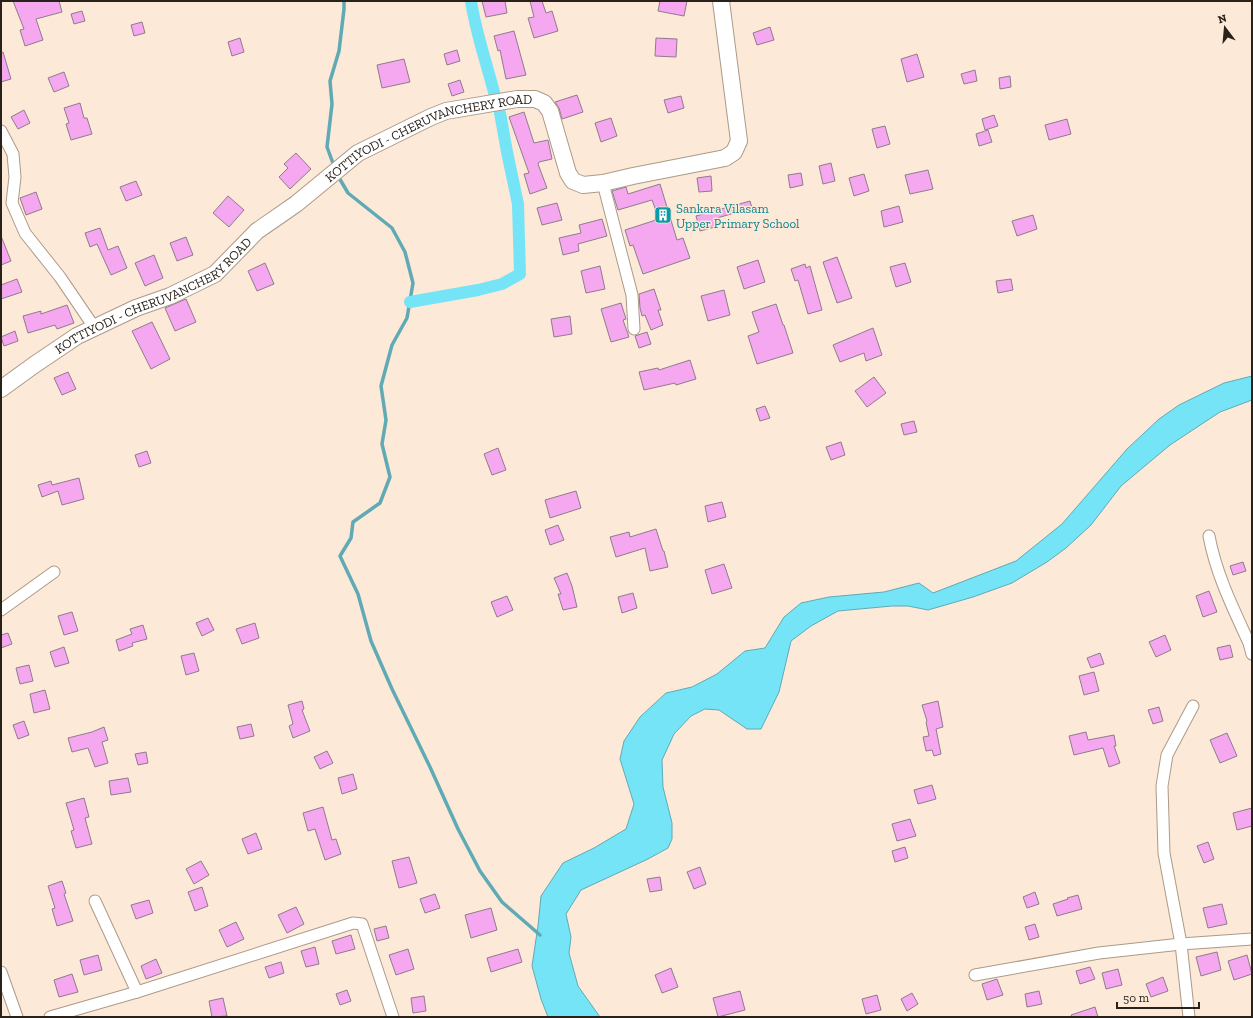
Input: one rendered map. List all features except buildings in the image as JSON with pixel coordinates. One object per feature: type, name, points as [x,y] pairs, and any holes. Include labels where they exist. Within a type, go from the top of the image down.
[{"type":"main road","name":"KOTTIYODI - CHERUVANCHERY ROAD","points":[[1,389],[77,336],[136,308],[170,296],[215,274],[257,231],[296,204],[358,153],[446,111],[517,99],[535,99],[544,103],[550,111],[568,173],[573,181],[583,185],[603,183],[725,158],[734,152],[739,141],[721,1]]},
{"type":"street","points":[[1,131],[12,154],[15,177],[12,203],[25,233],[60,277],[94,327]]},
{"type":"street","points":[[603,183],[632,295],[634,330]]},
{"type":"street","points":[[1209,536],[1213,557],[1219,576],[1252,654]]},
{"type":"street","points":[[1,610],[54,572]]},
{"type":"street","points":[[1189,1017],[1181,944],[1164,853],[1162,786],[1167,755],[1194,706]]},
{"type":"street","points":[[95,901],[137,992]]},
{"type":"street","points":[[50,1017],[137,992],[353,924],[362,924],[392,1017]]},
{"type":"street","points":[[975,975],[1099,953],[1181,944],[1252,939]]},
{"type":"street","points":[[1,972],[17,1017]]},
{"type":"water","points":[[1252,376],[1252,400],[1220,412],[1170,445],[1121,486],[1091,525],[1066,548],[1047,562],[1012,583],[973,597],[928,610],[908,606],[892,606],[838,611],[811,626],[791,641],[779,692],[761,729],[747,729],[719,710],[705,709],[691,716],[674,734],[662,760],[663,787],[672,823],[672,839],[668,848],[648,859],[581,890],[566,914],[571,937],[569,953],[578,986],[600,1017],[548,1017],[541,999],[532,966],[541,896],[563,863],[594,848],[626,829],[634,804],[620,759],[624,741],[640,717],[666,693],[692,687],[717,674],[745,651],[765,648],[784,617],[801,603],[829,597],[884,592],[919,583],[933,593],[1016,561],[1062,524],[1127,449],[1159,419],[1179,405],[1224,383]]},
{"type":"waterway","points":[[334,166],[327,147],[332,104],[330,81],[339,51],[344,1]]},
{"type":"waterway","points":[[471,1],[495,96]]},
{"type":"waterway","points":[[410,302],[478,290],[502,284],[520,274],[518,204],[500,113]]},
{"type":"waterway","points":[[338,176],[348,193],[392,228],[405,252],[413,283],[407,318],[392,345],[381,386],[386,420],[382,444],[390,477],[380,503],[353,522],[351,538],[340,556],[358,594],[371,641],[392,689],[458,829],[480,871],[502,902],[540,935]]},
{"type":"place","name":"Sankara Vilasam Upper Primary School","points":[[663,215]]}]
